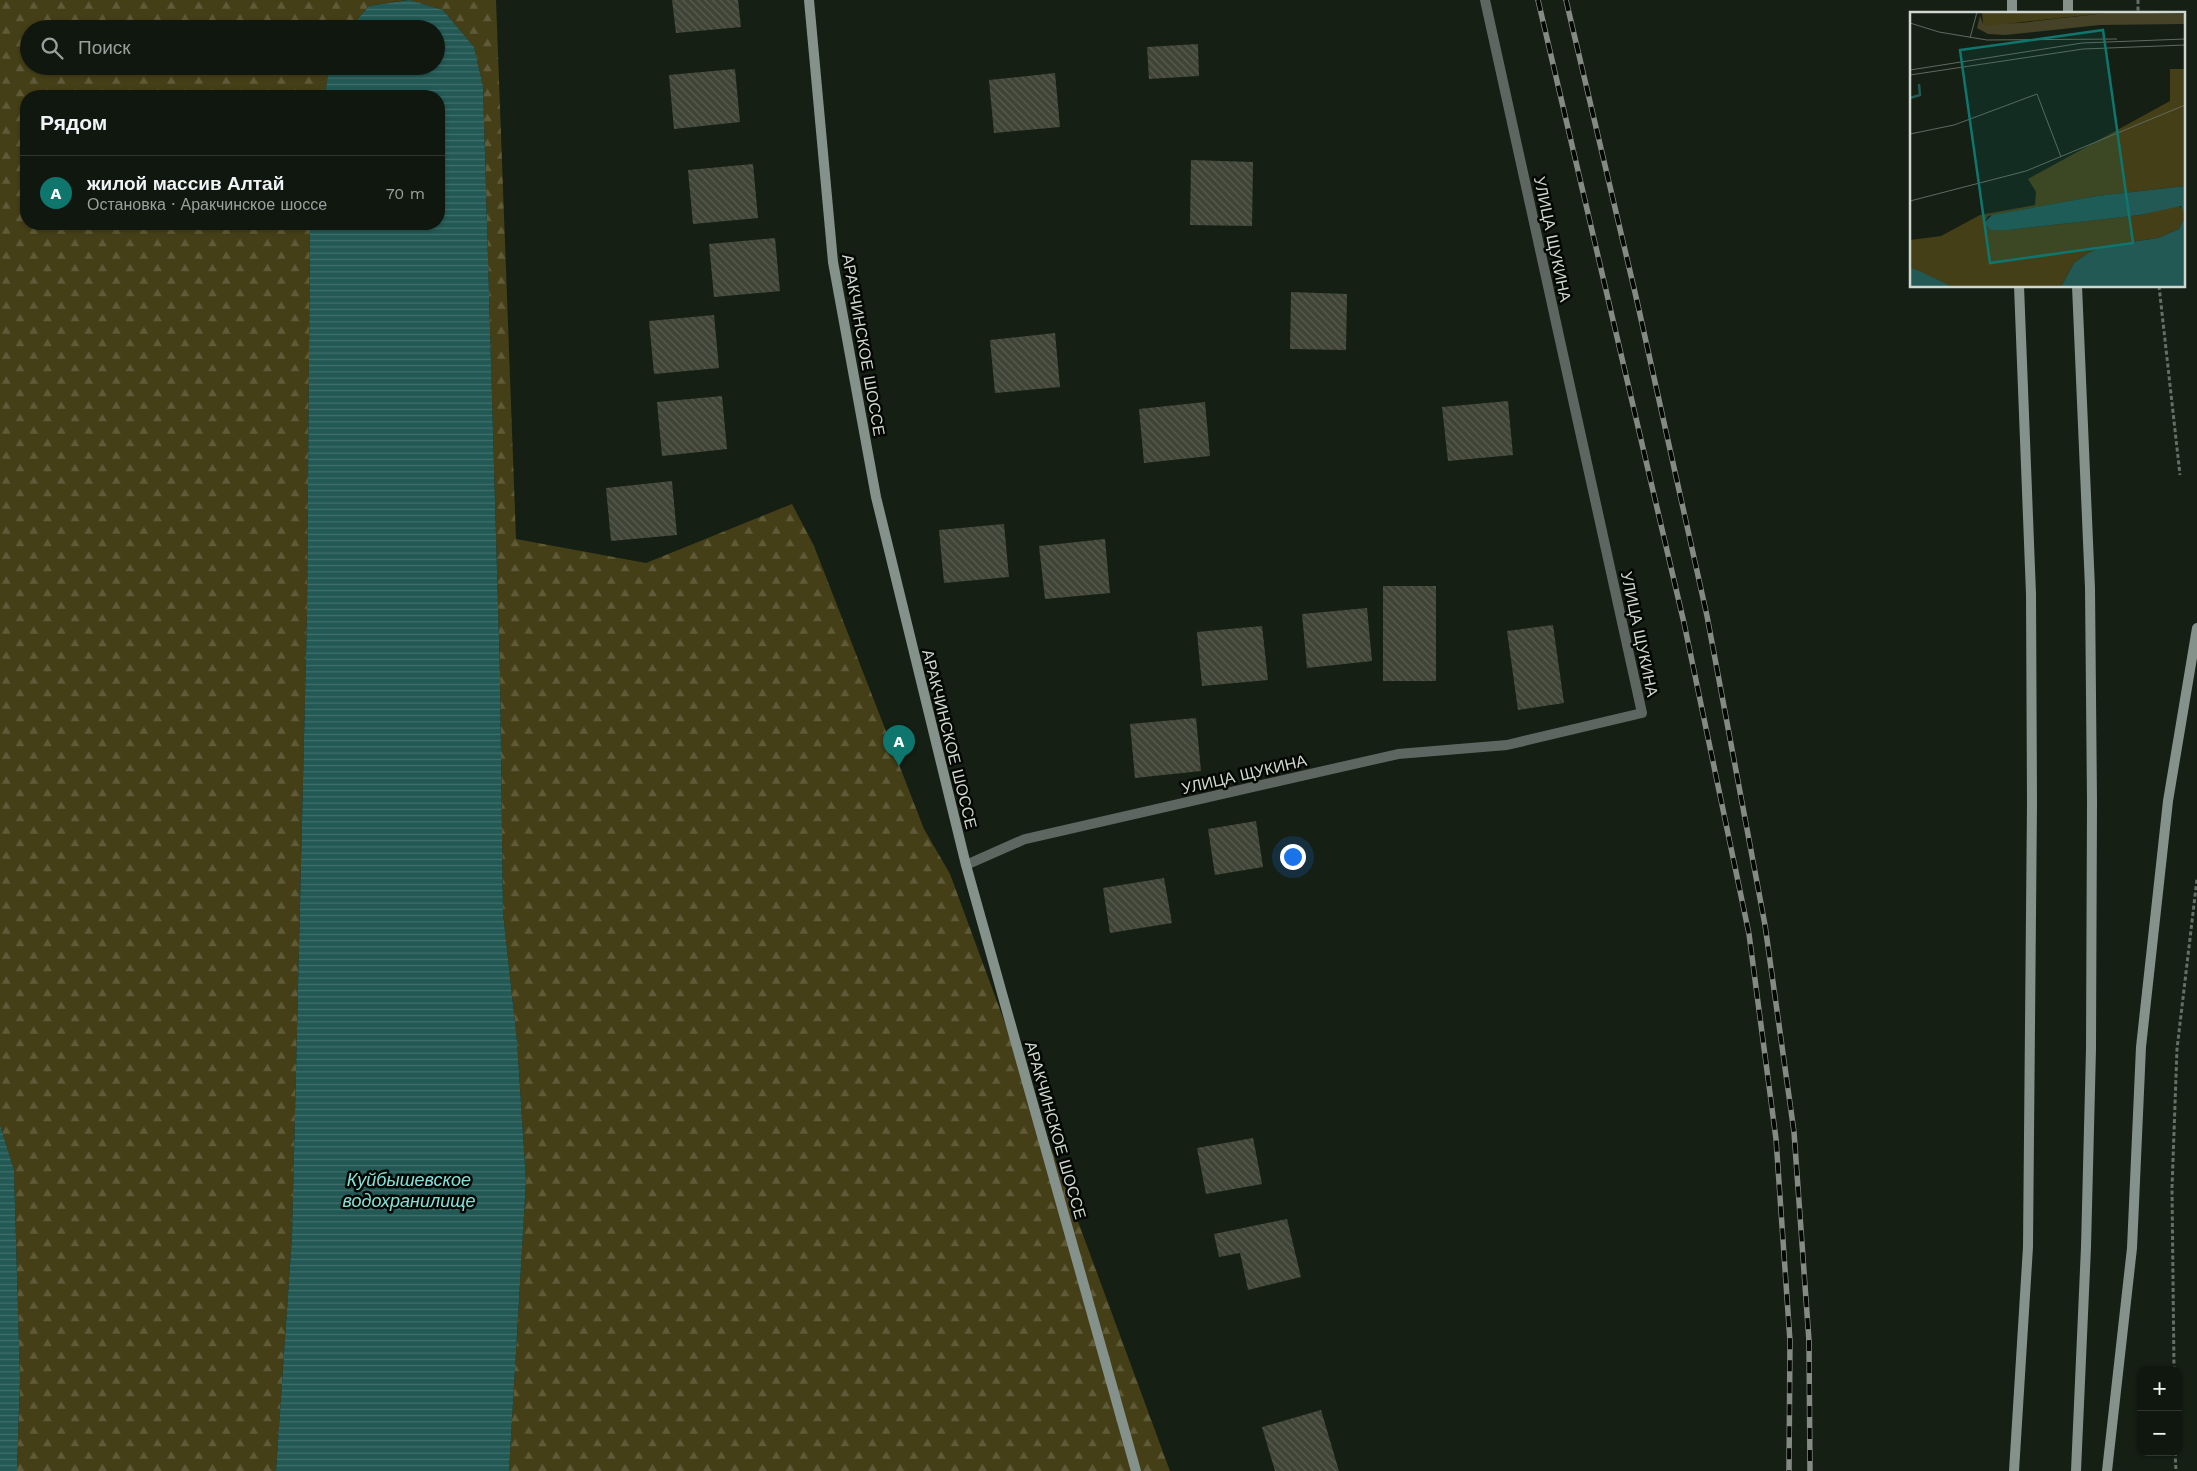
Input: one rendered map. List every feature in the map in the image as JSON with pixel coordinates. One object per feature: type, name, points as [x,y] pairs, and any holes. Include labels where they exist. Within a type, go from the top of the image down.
[{"type":"main road","name":"АРАКЧИНСКОЕ ШОССЕ","points":[[809,0],[833,262],[876,497],[966,865],[1136,1471]]},
{"type":"main road","points":[[2014,1471],[2028,1246],[2032,803],[2031,594],[2020,288]]},
{"type":"main road","points":[[2076,1471],[2087,1228],[2091,1049],[2092,822],[2090,588],[2077,288]]},
{"type":"main road","points":[[2107,1471],[2132,1248],[2141,1047],[2168,801],[2197,628]]},
{"type":"street","name":"УЛИЦА ЩУКИНА","points":[[966,865],[1024,839],[1398,754],[1507,745],[1642,713],[1485,0]]},
{"type":"path","points":[[2160,288],[2180,475]]},
{"type":"path","points":[[2174,1366],[2172,1188],[2177,1049],[2197,879]]},
{"type":"path","points":[[2175,1456],[2176,1471]]},
{"type":"green space","points":[[0,0],[407,0],[369,6],[357,20],[20,20],[20,75],[328,75],[326,90],[20,90],[20,230],[310,230],[307,615],[292,1236],[276,1471],[17,1471],[20,1379],[14,1170],[0,1125]]},
{"type":"green space","points":[[409,0],[496,0],[516,539],[646,563],[792,504],[814,546],[924,829],[950,874],[1170,1471],[509,1471],[526,1181],[517,1041],[503,913],[500,674],[483,86],[474,47],[443,10]]},
{"type":"water","name":"Куйбышевское водохранилище","points":[[409,0],[443,10],[474,47],[483,86],[500,674],[503,913],[517,1041],[526,1181],[509,1471],[276,1471],[292,1236],[307,615],[310,230],[445,230],[445,90],[326,90],[328,75],[445,75],[445,20],[357,20],[369,6]]},
{"type":"water","points":[[0,1125],[14,1170],[20,1379],[17,1471],[0,1471]]},
{"type":"building","points":[[672,0],[738,0],[741,27],[676,33]]},
{"type":"building","points":[[1198,44],[1199,76],[1149,79],[1147,47]]},
{"type":"building","points":[[735,69],[740,122],[674,129],[669,75]]},
{"type":"building","points":[[1055,73],[1060,127],[994,133],[989,80]]},
{"type":"building","points":[[1191,160],[1253,162],[1252,226],[1190,225]]},
{"type":"building","points":[[753,164],[758,218],[693,224],[688,170]]},
{"type":"building","points":[[775,238],[780,291],[714,297],[709,244]]},
{"type":"building","points":[[1291,292],[1347,294],[1346,350],[1290,349]]},
{"type":"building","points":[[714,315],[719,368],[654,374],[649,321]]},
{"type":"building","points":[[1055,333],[1060,387],[995,393],[990,340]]},
{"type":"building","points":[[722,396],[727,449],[662,456],[657,402]]},
{"type":"building","points":[[1508,401],[1513,455],[1448,461],[1442,407]]},
{"type":"building","points":[[1205,402],[1210,456],[1144,463],[1139,409]]},
{"type":"building","points":[[672,481],[677,535],[611,541],[606,488]]},
{"type":"building","points":[[1004,524],[1009,577],[944,583],[939,530]]},
{"type":"building","points":[[1105,539],[1110,593],[1045,599],[1039,546]]},
{"type":"building","points":[[1383,586],[1436,586],[1436,681],[1383,681]]},
{"type":"building","points":[[1367,608],[1372,661],[1307,668],[1302,614]]},
{"type":"building","points":[[1553,625],[1564,703],[1518,710],[1507,631]]},
{"type":"building","points":[[1262,626],[1268,680],[1202,686],[1197,632]]},
{"type":"building","points":[[1196,718],[1201,771],[1135,778],[1130,724]]},
{"type":"building","points":[[1256,821],[1263,867],[1215,875],[1208,829]]},
{"type":"building","points":[[1164,878],[1172,923],[1110,933],[1103,888]]},
{"type":"building","points":[[1253,1138],[1262,1184],[1206,1194],[1197,1148]]},
{"type":"building","points":[[1287,1219],[1301,1277],[1248,1290],[1240,1253],[1219,1257],[1214,1234]]},
{"type":"building","points":[[1321,1410],[1339,1471],[1275,1471],[1262,1427]]},
{"type":"railway","points":[[1538,0],[1684,623],[1749,934],[1776,1139],[1790,1341],[1789,1471]]},
{"type":"railway","points":[[1566,0],[1637,301],[1707,616],[1765,925],[1794,1132],[1809,1341],[1810,1471]]},
{"type":"place","name":"жилой массив Алтай","points":[[899,766]]}]
